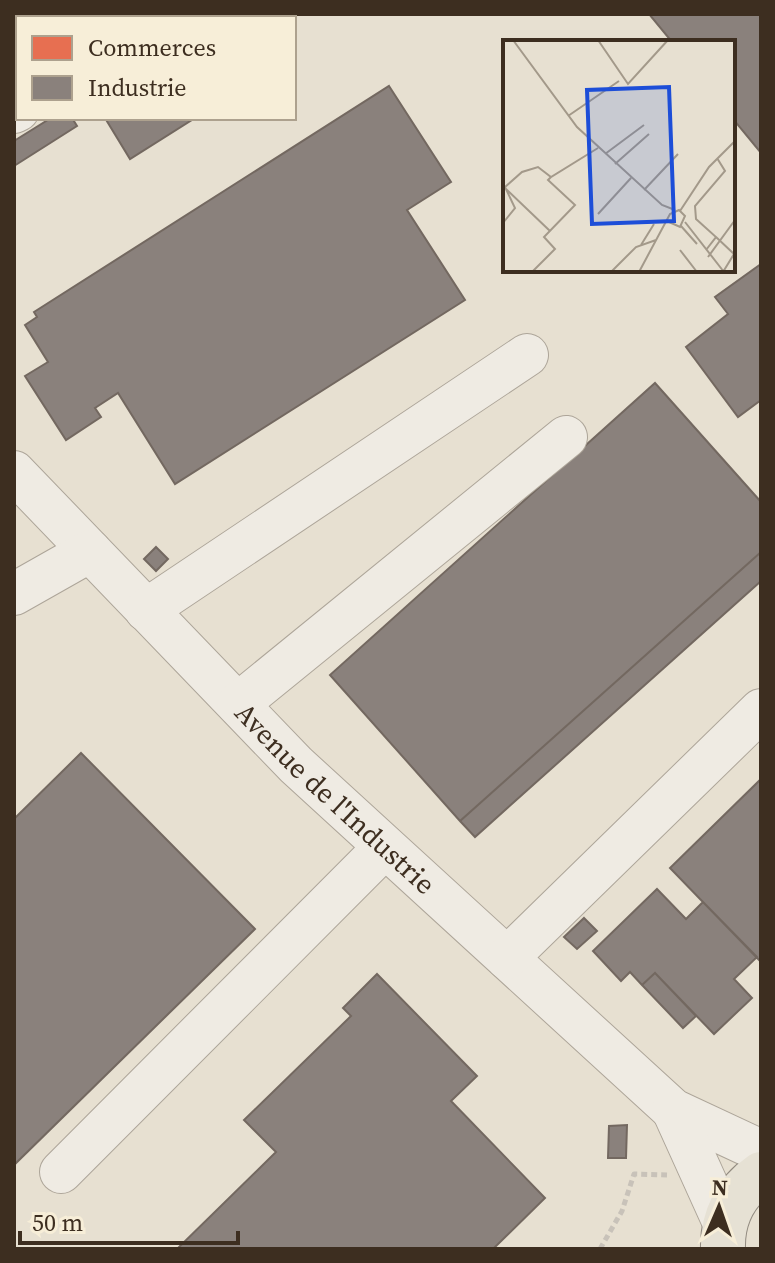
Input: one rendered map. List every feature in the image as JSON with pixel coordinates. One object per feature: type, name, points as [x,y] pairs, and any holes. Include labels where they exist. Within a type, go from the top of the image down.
[{"type":"main road","points":[[724,1237],[735,1199],[761,1174]]},
{"type":"street","points":[[146,610],[527,355]]},
{"type":"street","points":[[238,704],[566,437]]},
{"type":"street","name":"Avenue de l'Industrie","points":[[14,472],[296,765],[673,1110],[761,1151]]},
{"type":"street","points":[[14,594],[90,551]]},
{"type":"street","points":[[507,958],[761,710]]},
{"type":"street","points":[[61,1172],[385,847]]},
{"type":"street","name":"Avenue de l'Industrie","points":[[673,1110],[699,1168],[724,1237]]},
{"type":"path","points":[[600,1249],[622,1211],[634,1174],[665,1176],[699,1168]]},
{"type":"building: Commerces","points":[[14,14],[114,14],[16,16],[14,78]]},
{"type":"building: Industrie","points":[[649,14],[761,14],[761,153],[735,121],[735,40],[670,40]]},
{"type":"building: Industrie","points":[[389,86],[451,182],[407,210],[465,300],[175,484],[118,393],[95,408],[101,417],[66,440],[25,376],[48,362],[25,325],[37,317],[34,312]]},
{"type":"building: Industrie","points":[[48,120],[73,120],[77,126],[14,166],[14,141]]},
{"type":"building: Industrie","points":[[106,120],[192,120],[130,159]]},
{"type":"building: Industrie","points":[[761,264],[761,400],[738,417],[686,347],[728,314],[715,297]]},
{"type":"building: Industrie","points":[[655,383],[761,502],[761,552],[460,821],[330,675]]},
{"type":"building: Industrie","points":[[156,547],[168,559],[156,571],[144,559]]},
{"type":"building: Industrie","points":[[761,552],[761,581],[475,837],[460,821]]},
{"type":"building: Industrie","points":[[81,753],[255,929],[14,1165],[14,819]]},
{"type":"building: Industrie","points":[[761,779],[761,962],[670,868]]},
{"type":"building: Industrie","points":[[657,889],[686,919],[703,902],[757,957],[734,979],[752,998],[714,1034],[655,973],[642,985],[630,972],[621,981],[593,951]]},
{"type":"building: Industrie","points":[[584,918],[597,931],[577,949],[564,937]]},
{"type":"building: Industrie","points":[[655,973],[696,1016],[683,1028],[642,985]]},
{"type":"building: Industrie","points":[[377,974],[477,1076],[451,1101],[545,1198],[493,1249],[177,1249],[276,1152],[244,1120],[351,1016],[343,1008]]},
{"type":"building: Industrie","points":[[627,1125],[626,1158],[608,1158],[609,1126]]}]
